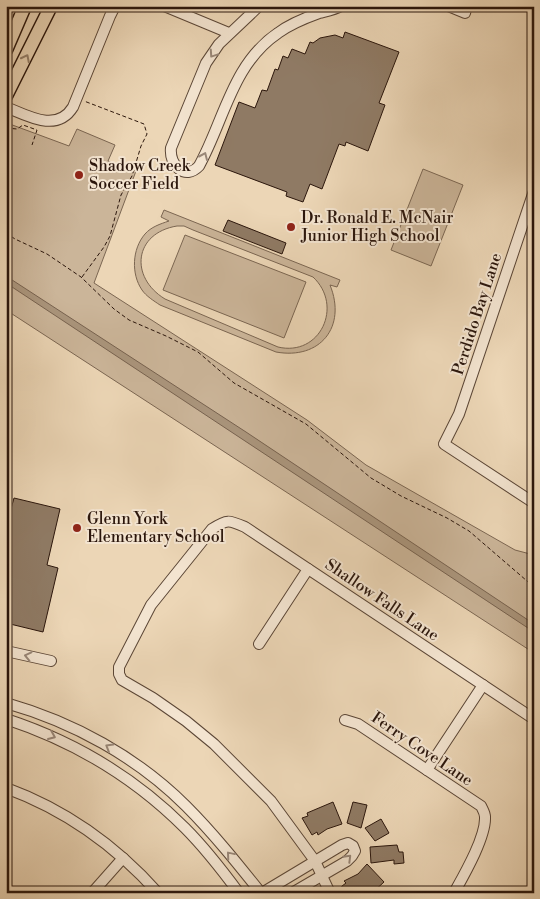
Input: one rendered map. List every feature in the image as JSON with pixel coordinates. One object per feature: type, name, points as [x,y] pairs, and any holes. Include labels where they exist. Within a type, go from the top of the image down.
[{"type":"main road","points":[[6,50],[26,6]]},
{"type":"main road","points":[[6,96],[51,6]]},
{"type":"street","points":[[6,107],[39,120],[52,122],[66,116],[73,107],[115,6]]},
{"type":"street","points":[[164,6],[229,34]]},
{"type":"street","points":[[259,6],[220,44],[203,69],[171,148],[172,161],[181,171],[191,171],[199,166],[237,80],[248,62],[262,46],[278,32],[295,23],[341,6]]},
{"type":"street","points":[[448,6],[465,13],[467,6]]},
{"type":"street","name":"Perdido Bay Lane","points":[[534,191],[459,414],[444,444],[534,503]]},
{"type":"street","name":"Shallow Falls Lane","points":[[315,861],[271,801],[214,744],[166,707],[122,680],[119,674],[119,667],[151,605],[212,529],[223,521],[239,524],[534,719]]},
{"type":"street","points":[[259,644],[308,569]]},
{"type":"street","points":[[6,651],[51,661]]},
{"type":"street","points":[[427,770],[483,685]]},
{"type":"street","points":[[6,703],[33,711],[76,729],[130,760],[185,805],[232,857],[261,893],[342,845],[348,843],[353,846],[355,851],[352,856],[292,893]]},
{"type":"street","points":[[6,719],[63,741],[131,781],[185,828],[208,852],[239,893]]},
{"type":"street","name":"Ferry Cove Lane","points":[[344,720],[358,724],[481,806],[486,819],[483,832],[454,893]]},
{"type":"street","points":[[6,788],[45,804],[99,837],[158,893]]},
{"type":"street","points":[[92,893],[123,858]]},
{"type":"street","points":[[315,861],[330,893]]},
{"type":"path","points":[[76,99],[137,120],[144,124],[147,134],[141,146],[132,176],[121,195],[110,236],[81,277]]},
{"type":"path","points":[[6,128],[17,129],[23,125],[36,130],[32,145]]},
{"type":"path","points":[[6,232],[15,239],[47,254],[81,277],[114,309],[129,320],[198,352],[234,383],[306,424],[371,478],[401,496],[447,518],[469,532],[534,587]]},
{"type":"shaded area","points":[[7,123],[69,146],[77,129],[115,145],[108,161],[136,171],[94,283],[307,420],[366,465],[515,550],[534,555],[534,653],[6,310]]},
{"type":"shaded area","points":[[423,169],[463,185],[431,266],[391,250]]},
{"type":"shaded area","points":[[164,210],[340,280],[337,287],[330,285],[335,314],[332,327],[326,337],[317,345],[305,351],[292,353],[276,352],[160,305],[153,300],[138,284],[134,262],[135,254],[145,234],[169,221],[161,217]],"holes":[[[184,226],[313,277],[322,289],[327,302],[327,315],[323,327],[316,337],[306,344],[293,348],[278,347],[165,299],[153,290],[142,268],[141,257],[145,246],[152,237],[163,230]]]},
{"type":"shaded area","points":[[185,235],[306,282],[284,338],[163,290]]},
{"type":"shaded area","points":[[6,276],[246,432],[534,624],[534,632],[6,283]]},
{"type":"building","points":[[345,32],[399,52],[379,103],[385,105],[368,151],[346,142],[345,146],[339,144],[322,189],[310,184],[303,202],[286,196],[287,192],[215,165],[239,102],[255,108],[262,90],[267,91],[275,69],[278,70],[283,56],[288,58],[292,49],[305,54],[310,42],[313,43],[320,38],[335,35],[343,38]]},
{"type":"building","points":[[228,220],[286,243],[282,254],[223,231]]},
{"type":"building","points":[[14,498],[60,509],[47,565],[58,568],[43,632],[6,623],[6,508],[11,509]]},
{"type":"building","points":[[333,802],[342,824],[327,829],[318,835],[317,832],[312,835],[302,818],[308,816],[307,813]]},
{"type":"building","points":[[353,802],[367,805],[361,828],[347,823]]},
{"type":"building","points":[[381,819],[389,833],[375,841],[365,828]]},
{"type":"building","points":[[397,845],[399,852],[403,852],[404,863],[394,864],[394,860],[371,863],[370,847]]},
{"type":"building","points":[[367,864],[384,882],[372,893],[343,893],[341,889],[346,883],[344,881],[358,874]]},
{"type":"place","name":"Shadow Creek Soccer Field","points":[[79,175]]},
{"type":"place","name":"Dr. Ronald E. McNair Junior High School","points":[[291,227]]},
{"type":"place","name":"Glenn York Elementary School","points":[[77,528]]}]
